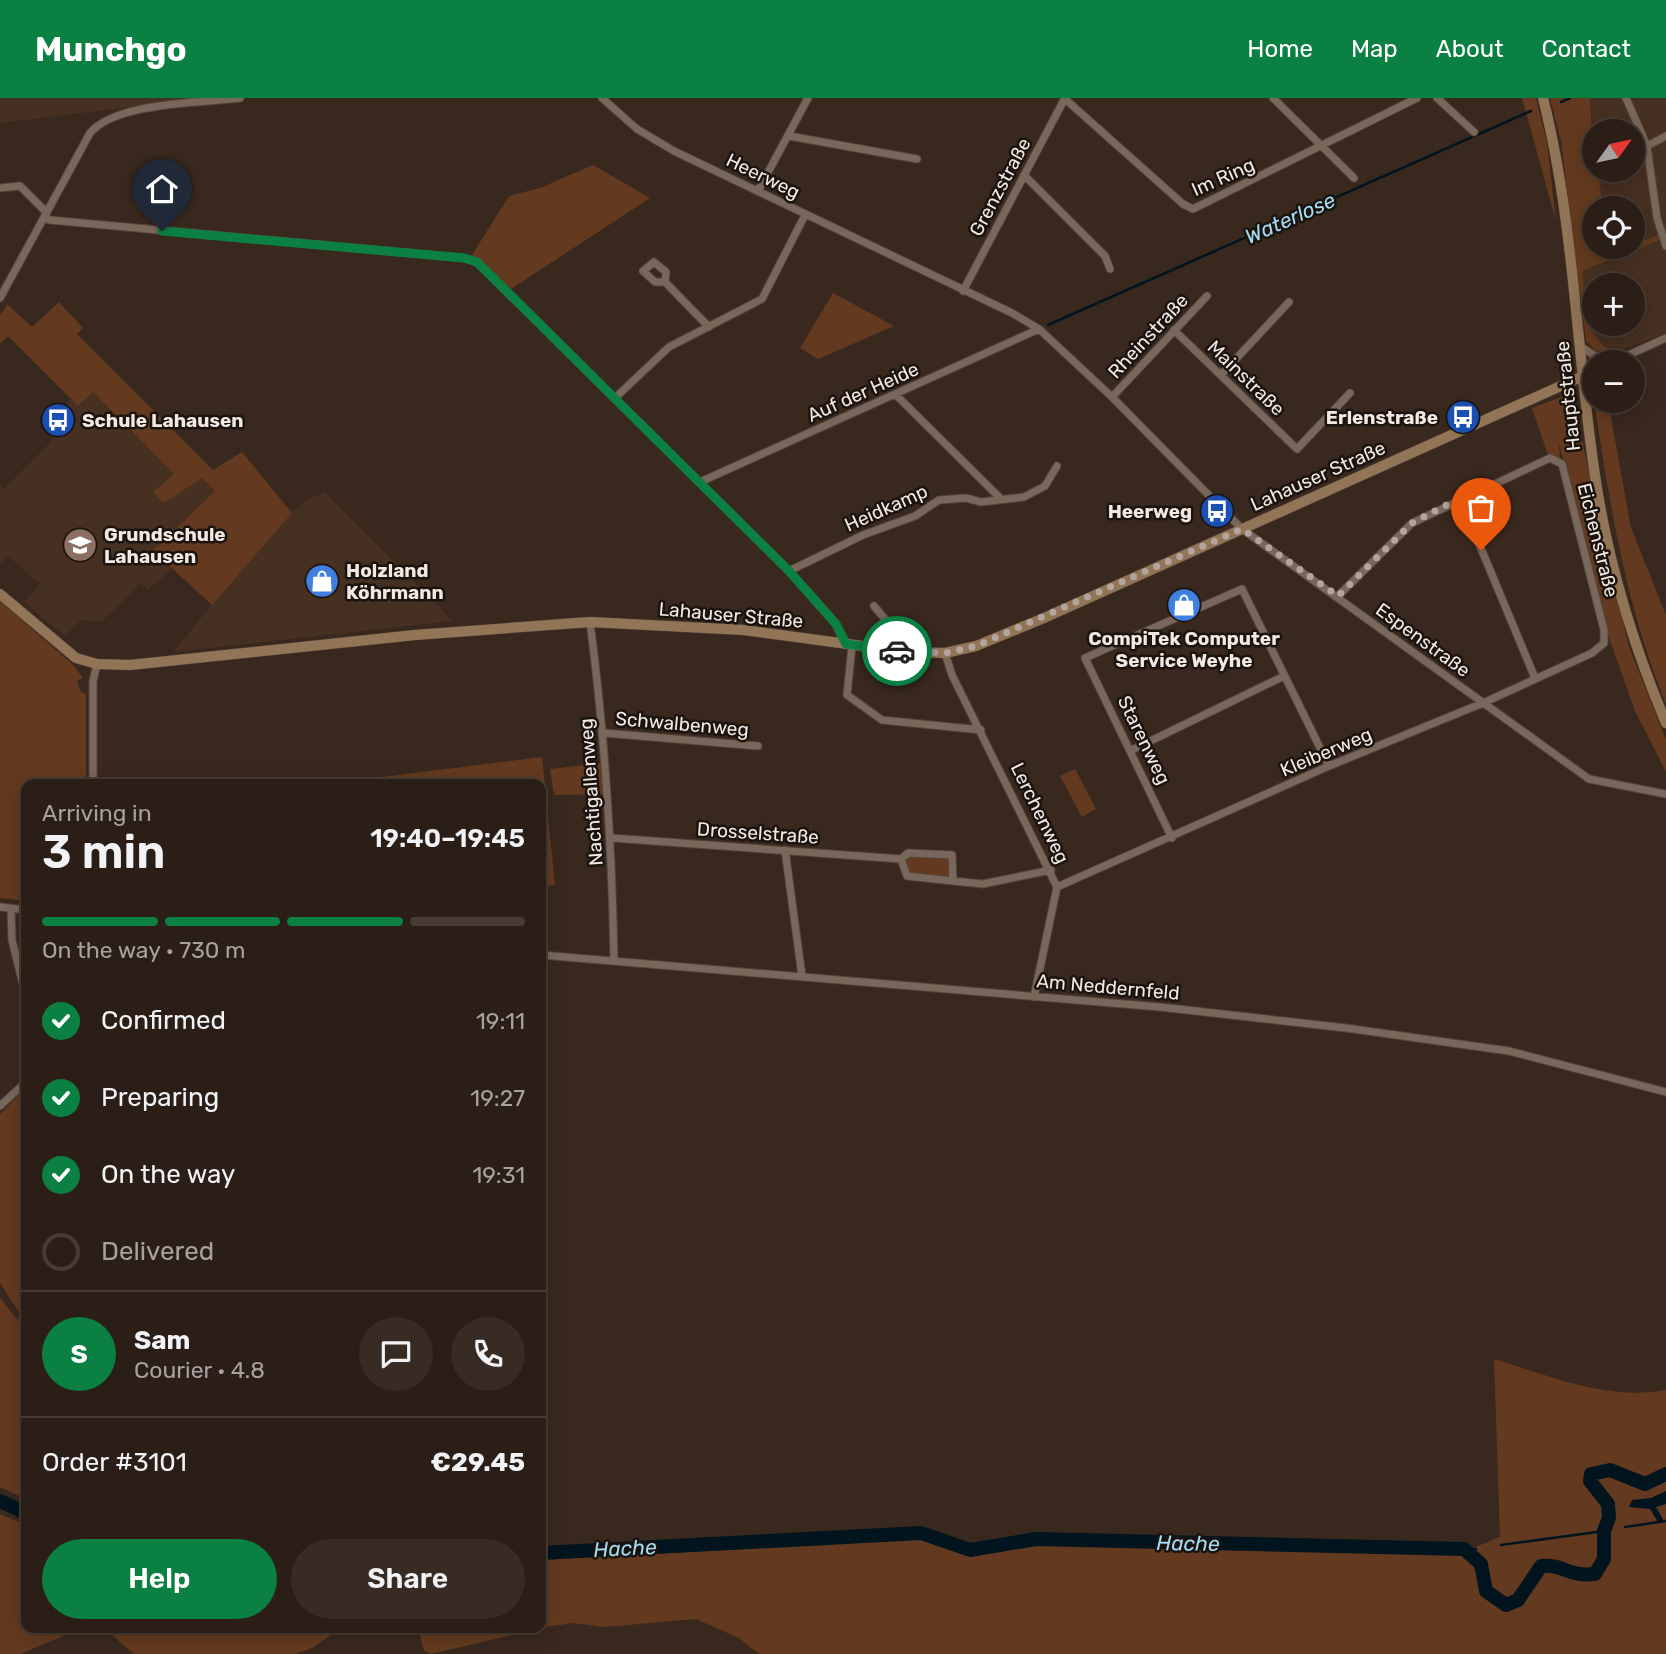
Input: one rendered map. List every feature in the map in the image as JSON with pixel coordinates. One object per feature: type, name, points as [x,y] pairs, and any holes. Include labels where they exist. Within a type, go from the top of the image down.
[{"type":"street","points":[[0,298],[90,133],[99,122],[126,112],[240,98]]},
{"type":"street","name":"Heerweg","points":[[602,98],[646,135],[1039,329],[1112,397],[1242,529]]},
{"type":"street","points":[[758,191],[808,98]]},
{"type":"street","name":"Im Ring","points":[[1065,98],[1183,204],[1193,209],[1417,98]]},
{"type":"street","name":"Grenzstraße","points":[[963,291],[1065,98]]},
{"type":"street","points":[[1273,98],[1354,178]]},
{"type":"street","points":[[1437,98],[1474,132]]},
{"type":"street","name":"Hauptstraße","points":[[1544,98],[1561,189],[1582,366]]},
{"type":"street","points":[[1626,98],[1647,146],[1666,246]]},
{"type":"street","points":[[789,135],[917,159]]},
{"type":"street","points":[[1647,146],[1666,136]]},
{"type":"street","points":[[1024,175],[1105,256],[1110,269]]},
{"type":"street","points":[[0,188],[20,186],[45,215],[83,223],[464,258],[477,262],[789,571],[836,624],[849,645],[847,695],[882,720],[981,730]]},
{"type":"street","points":[[616,397],[658,355],[762,299],[805,215]]},
{"type":"street","points":[[665,282],[709,327]]},
{"type":"street","name":"Rheinstraße","points":[[1112,397],[1206,296]]},
{"type":"street","points":[[1221,375],[1289,302]]},
{"type":"street","name":"Auf der Heide","points":[[700,482],[1039,329]]},
{"type":"street","name":"Mainstraße","points":[[1174,330],[1297,449],[1350,393]]},
{"type":"street","points":[[1640,350],[1666,338]]},
{"type":"street","points":[[1580,346],[1586,350]]},
{"type":"street","name":"Lahauser Straße","points":[[0,594],[76,658],[97,664],[130,665],[428,634],[590,622],[744,630],[907,652],[945,653],[976,646],[1044,618],[1582,376]]},
{"type":"street","points":[[896,395],[1001,499]]},
{"type":"street","name":"Hauptstraße","points":[[1587,413],[1593,465],[1620,595],[1666,723]]},
{"type":"street","name":"Eichenstraße","points":[[1338,596],[1412,523],[1460,498],[1550,458],[1562,464],[1604,630],[1604,643]]},
{"type":"street","name":"Heidkamp","points":[[789,571],[863,535],[915,516],[939,500],[966,498],[981,502],[1024,497],[1045,486],[1057,466]]},
{"type":"street","points":[[1460,498],[1535,678]]},
{"type":"street","name":"Espenstraße","points":[[1242,529],[1589,779],[1666,794]]},
{"type":"street","name":"Starenweg","points":[[1172,838],[1132,750],[1085,658],[1242,589],[1284,676]]},
{"type":"street","points":[[874,606],[905,643],[907,652]]},
{"type":"street","name":"Nachtigallenweg","points":[[590,622],[604,733],[612,838],[614,961]]},
{"type":"street","name":"Kleiberweg","points":[[1058,887],[1329,766],[1483,703],[1592,653],[1604,643]]},
{"type":"street","name":"Lerchenweg","points":[[945,653],[952,675],[1058,887],[1034,997]]},
{"type":"street","points":[[93,779],[93,681],[97,664]]},
{"type":"street","points":[[1132,750],[1284,676],[1329,766]]},
{"type":"street","name":"Schwalbenweg","points":[[604,733],[758,746]]},
{"type":"street","name":"Drosselstraße","points":[[612,838],[901,859],[908,853],[952,855],[953,881]]},
{"type":"street","points":[[785,850],[802,976]]},
{"type":"street","points":[[901,859],[907,876],[984,884],[1051,870]]},
{"type":"street","points":[[0,907],[21,910]]},
{"type":"street","points":[[10,909],[12,940],[21,977]]},
{"type":"street","name":"Am Neddernfeld","points":[[546,955],[1160,1007],[1490,1047],[1666,1092]]},
{"type":"street","points":[[0,1106],[21,1087]]},
{"type":"shaded area","points":[[0,98],[204,98],[0,123]]},
{"type":"shaded area","points":[[1522,98],[1536,98],[1547,143],[1556,221]]},
{"type":"shaded area","points":[[1550,98],[1590,98],[1591,119],[1582,119],[1582,182],[1599,182],[1602,196],[1582,196],[1582,259],[1613,259],[1583,271],[1582,309],[1561,141]]},
{"type":"shaded area","points":[[1590,98],[1666,98],[1666,333],[1622,350],[1610,350],[1593,336],[1645,336],[1645,273],[1583,271],[1617,259],[1645,259],[1645,196],[1602,196],[1599,182],[1645,182],[1645,119],[1592,119]]},
{"type":"shaded area","points":[[593,165],[650,198],[511,289],[472,255],[509,196],[540,188]]},
{"type":"shaded area","points":[[1658,235],[1660,240],[1645,246],[1645,240]]},
{"type":"shaded area","points":[[833,293],[894,326],[818,359],[800,348]]},
{"type":"shaded area","points":[[59,302],[83,328],[77,334],[213,470],[242,452],[292,513],[212,605],[153,551],[215,491],[202,478],[164,503],[153,492],[174,474],[93,392],[78,406],[8,336],[0,344],[0,316],[7,304],[32,327]]},
{"type":"shaded area","points":[[1585,336],[1595,336],[1610,350],[1595,350],[1586,341]]},
{"type":"shaded area","name":"Grundschule Lahausen","points":[[92,391],[174,474],[163,503],[202,478],[215,492],[153,551],[172,569],[148,590],[141,583],[101,622],[81,620],[65,636],[24,602],[40,584],[8,556],[0,564],[0,486],[4,489],[51,442],[57,413],[71,399],[78,406]]},
{"type":"shaded area","points":[[1564,396],[1570,399],[1576,411],[1629,647],[1666,740],[1666,772],[1635,711],[1607,632],[1559,443],[1560,458],[1548,455],[1532,408]]},
{"type":"shaded area","points":[[1596,413],[1610,413],[1631,528],[1666,615],[1666,704],[1640,629],[1612,513]]},
{"type":"shaded area","name":"Holzland Köhrmann","points":[[325,492],[453,621],[173,652],[250,558],[292,513],[306,500]]},
{"type":"shaded area","points":[[0,601],[72,664],[83,678],[77,681],[81,692],[86,694],[86,779],[21,779],[21,900],[0,898]]},
{"type":"shaded area","points":[[542,757],[544,779],[366,779]]},
{"type":"shaded area","points":[[601,763],[604,794],[554,795],[550,769]]},
{"type":"shaded area","points":[[1075,769],[1096,809],[1082,817],[1060,776]]},
{"type":"shaded area","points":[[546,796],[555,885],[546,886]]},
{"type":"shaded area","points":[[908,854],[949,856],[951,879],[908,874],[902,860]]},
{"type":"shaded area","points":[[21,1093],[21,1315],[0,1283],[0,1114]]},
{"type":"shaded area","points":[[0,1298],[21,1324],[21,1497],[0,1487]]},
{"type":"shaded area","points":[[1494,1359],[1600,1390],[1644,1393],[1666,1390],[1666,1654],[759,1654],[739,1638],[696,1619],[605,1627],[573,1623],[546,1627],[546,1560],[920,1539],[968,1555],[1037,1544],[1429,1554],[1463,1552],[1500,1537]]},
{"type":"shaded area","points":[[0,1514],[21,1523],[21,1633],[71,1633],[20,1654],[0,1654]]},
{"type":"shaded area","points":[[109,1633],[334,1633],[312,1648],[296,1654],[134,1654]]},
{"type":"shaded area","points":[[419,1633],[520,1633],[431,1654],[424,1651]]},
{"type":"water","points":[[1666,1491],[1666,1504],[1656,1507],[1664,1521],[1658,1522],[1650,1509],[1629,1507],[1632,1500],[1651,1498]]},
{"type":"waterway","name":"Waterlose","points":[[1561,102],[1570,98]]},
{"type":"waterway","name":"Waterlose","points":[[1048,325],[1531,111]]},
{"type":"waterway","name":"Hache","points":[[546,1553],[921,1533],[970,1550],[1036,1539],[1464,1549],[1481,1564],[1486,1591],[1506,1605],[1518,1600],[1541,1566],[1578,1574],[1595,1574],[1604,1559],[1604,1531],[1609,1518],[1608,1504],[1590,1481],[1591,1474],[1610,1470],[1645,1484],[1666,1474]]},
{"type":"waterway","name":"Hache","points":[[0,1501],[21,1511]]},
{"type":"waterway","points":[[1625,1527],[1666,1521]]},
{"type":"waterway","points":[[1501,1545],[1604,1531]]},
{"type":"waterway","name":"Hache","points":[[1464,1549],[1476,1549]]},
{"type":"way so far","points":[[897,651],[945,653],[976,646],[1242,529],[1338,596],[1412,523],[1460,498],[1481,550]]},
{"type":"place","name":"Erlenstraße","points":[[1463,417]]},
{"type":"place","name":"Schule Lahausen","points":[[58,420]]},
{"type":"place","name":"Heerweg","points":[[1217,511]]},
{"type":"place","name":"Grundschule Lahausen","points":[[80,545]]},
{"type":"place","name":"Holzland Köhrmann","points":[[322,581]]},
{"type":"place","name":"CompiTek Computer Service Weyhe","points":[[1184,605]]},
{"type":"route","points":[[162,231],[464,258],[477,262],[789,571],[836,624],[846,644],[897,651]]}]
